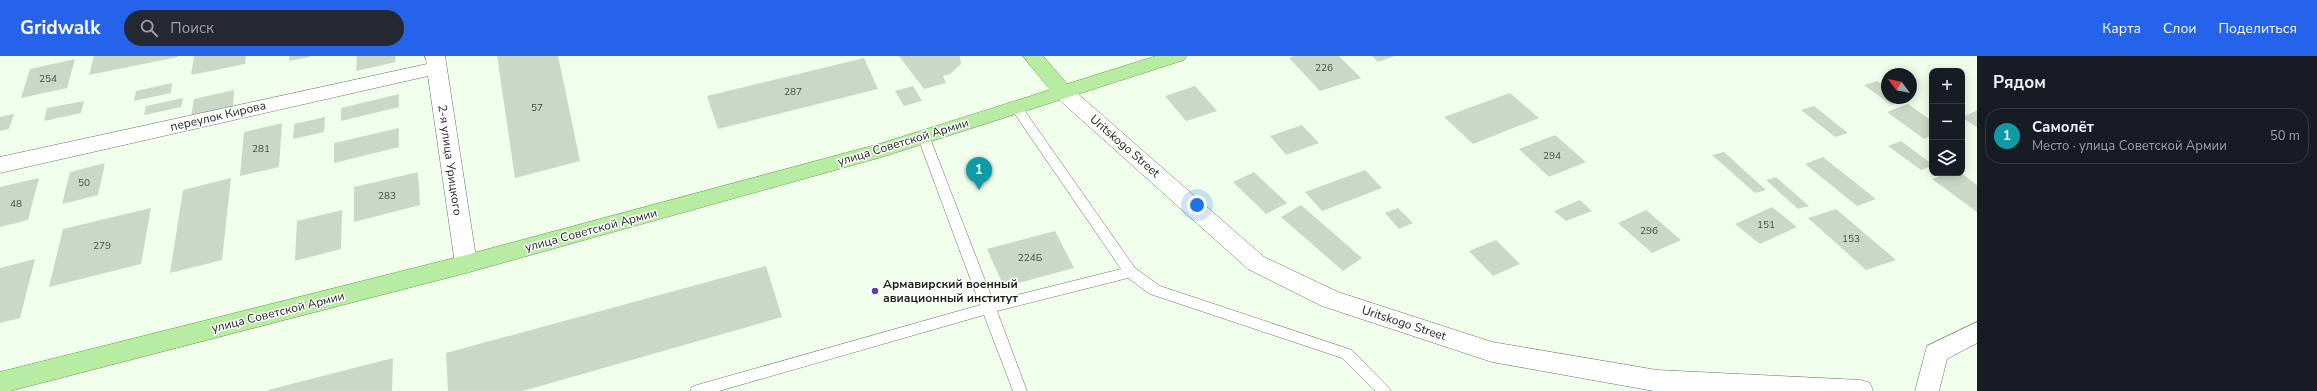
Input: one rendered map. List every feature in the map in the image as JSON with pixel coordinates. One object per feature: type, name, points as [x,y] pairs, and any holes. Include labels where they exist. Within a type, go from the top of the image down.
[{"type":"main road","name":"Uritskogo Street","points":[[1033,56],[1062,91]]},
{"type":"main road","name":"улица Советской Армии","points":[[0,383],[466,264],[924,138],[1062,91],[1177,56]]},
{"type":"street","name":"переулок Кирова","points":[[0,165],[436,62]]},
{"type":"street","name":"2-я улица Урицкого","points":[[436,62],[466,264]]},
{"type":"street","name":"Uritskogo Street","points":[[1062,91],[1256,263],[1330,299],[1492,352],[1657,381],[1861,391]]},
{"type":"street","points":[[1927,391],[1936,353],[1977,332]]},
{"type":"lane","points":[[1016,107],[1130,272],[1155,290],[1347,354],[1385,391]]},
{"type":"lane","points":[[924,138],[1020,391]]},
{"type":"lane","points":[[697,391],[988,308],[1130,272]]},
{"type":"building","points":[[94,56],[178,56],[178,57],[89,75]]},
{"type":"building","points":[[194,56],[246,56],[245,64],[191,75]]},
{"type":"building","points":[[289,56],[310,56],[310,57],[289,61]]},
{"type":"building","points":[[357,56],[395,56],[396,62],[356,71]]},
{"type":"building","points":[[497,56],[558,56],[580,161],[515,178]]},
{"type":"building","points":[[899,56],[960,56],[961,64],[950,74],[943,76],[946,83],[924,89]]},
{"type":"building","points":[[1294,56],[1339,56],[1361,78],[1320,91],[1289,58]]},
{"type":"building","points":[[1372,56],[1395,56],[1378,62]]},
{"type":"building","points":[[864,58],[878,89],[718,129],[707,96]]},
{"type":"building","points":[[75,59],[67,88],[21,98],[30,69]]},
{"type":"building","points":[[1877,81],[1881,84],[1881,98],[1864,85]]},
{"type":"building","points":[[172,83],[171,93],[134,101],[136,91]]},
{"type":"building","points":[[913,86],[922,101],[904,106],[895,91]]},
{"type":"building","points":[[1195,86],[1217,111],[1186,121],[1165,96]]},
{"type":"building","points":[[234,90],[233,107],[191,117],[194,99]]},
{"type":"building","points":[[1510,93],[1539,118],[1473,144],[1444,117]]},
{"type":"building","points":[[399,94],[399,107],[341,121],[341,108]]},
{"type":"building","points":[[183,98],[181,107],[144,115],[146,106]]},
{"type":"building","points":[[84,101],[81,113],[44,121],[47,108]]},
{"type":"building","points":[[1908,104],[1929,119],[1929,136],[1924,139],[1887,112]]},
{"type":"building","points":[[1814,106],[1848,133],[1835,137],[1801,110]]},
{"type":"building","points":[[1977,110],[1977,127],[1965,120],[1965,116]]},
{"type":"building","points":[[14,114],[9,129],[0,131],[0,117]]},
{"type":"building","points":[[325,117],[324,132],[293,139],[294,124]]},
{"type":"building","points":[[282,123],[279,167],[240,176],[244,132]]},
{"type":"building","points":[[1302,125],[1319,143],[1286,155],[1270,136]]},
{"type":"building","points":[[399,128],[399,147],[334,163],[334,143]]},
{"type":"building","points":[[1555,135],[1586,162],[1549,177],[1519,149]]},
{"type":"building","points":[[1901,141],[1929,162],[1929,167],[1921,170],[1888,146]]},
{"type":"building","points":[[1724,152],[1766,190],[1755,193],[1712,155]]},
{"type":"building","points":[[1823,157],[1876,199],[1857,206],[1805,164]]},
{"type":"building","points":[[105,163],[98,195],[62,204],[70,172]]},
{"type":"building","points":[[1365,170],[1382,188],[1322,211],[1305,192]]},
{"type":"building","points":[[418,172],[420,205],[354,222],[354,187]]},
{"type":"building","points":[[1254,172],[1287,203],[1266,214],[1233,182]]},
{"type":"building","points":[[1940,176],[1965,176],[1977,185],[1977,212],[1932,179]]},
{"type":"building","points":[[1776,177],[1809,206],[1798,209],[1766,180]]},
{"type":"building","points":[[39,178],[28,220],[0,227],[0,187]]},
{"type":"building","points":[[231,178],[222,260],[170,273],[183,190]]},
{"type":"building","points":[[1580,200],[1592,211],[1566,221],[1554,211]]},
{"type":"building","points":[[1301,205],[1362,258],[1343,271],[1281,217]]},
{"type":"building","points":[[1772,207],[1797,227],[1760,244],[1735,224]]},
{"type":"building","points":[[151,208],[141,264],[49,287],[63,229]]},
{"type":"building","points":[[1398,208],[1413,223],[1399,229],[1385,213]]},
{"type":"building","points":[[1836,209],[1896,260],[1866,270],[1808,218]]},
{"type":"building","points":[[342,210],[341,249],[295,261],[297,221]]},
{"type":"building","points":[[1646,210],[1681,240],[1652,253],[1618,223]]},
{"type":"building","points":[[1055,231],[1074,268],[1004,287],[987,249]]},
{"type":"building","points":[[1496,240],[1520,264],[1493,276],[1469,251]]},
{"type":"building","points":[[35,259],[20,318],[0,323],[0,268]]},
{"type":"building","points":[[766,266],[782,317],[523,391],[448,391],[446,353]]},
{"type":"building","points":[[393,358],[392,391],[268,391],[268,390]]},
{"type":"place","name":"Самолёт","points":[[979,190]]},
{"type":"place","name":"Армавирский военный авиационный институт","points":[[875,291]]}]
